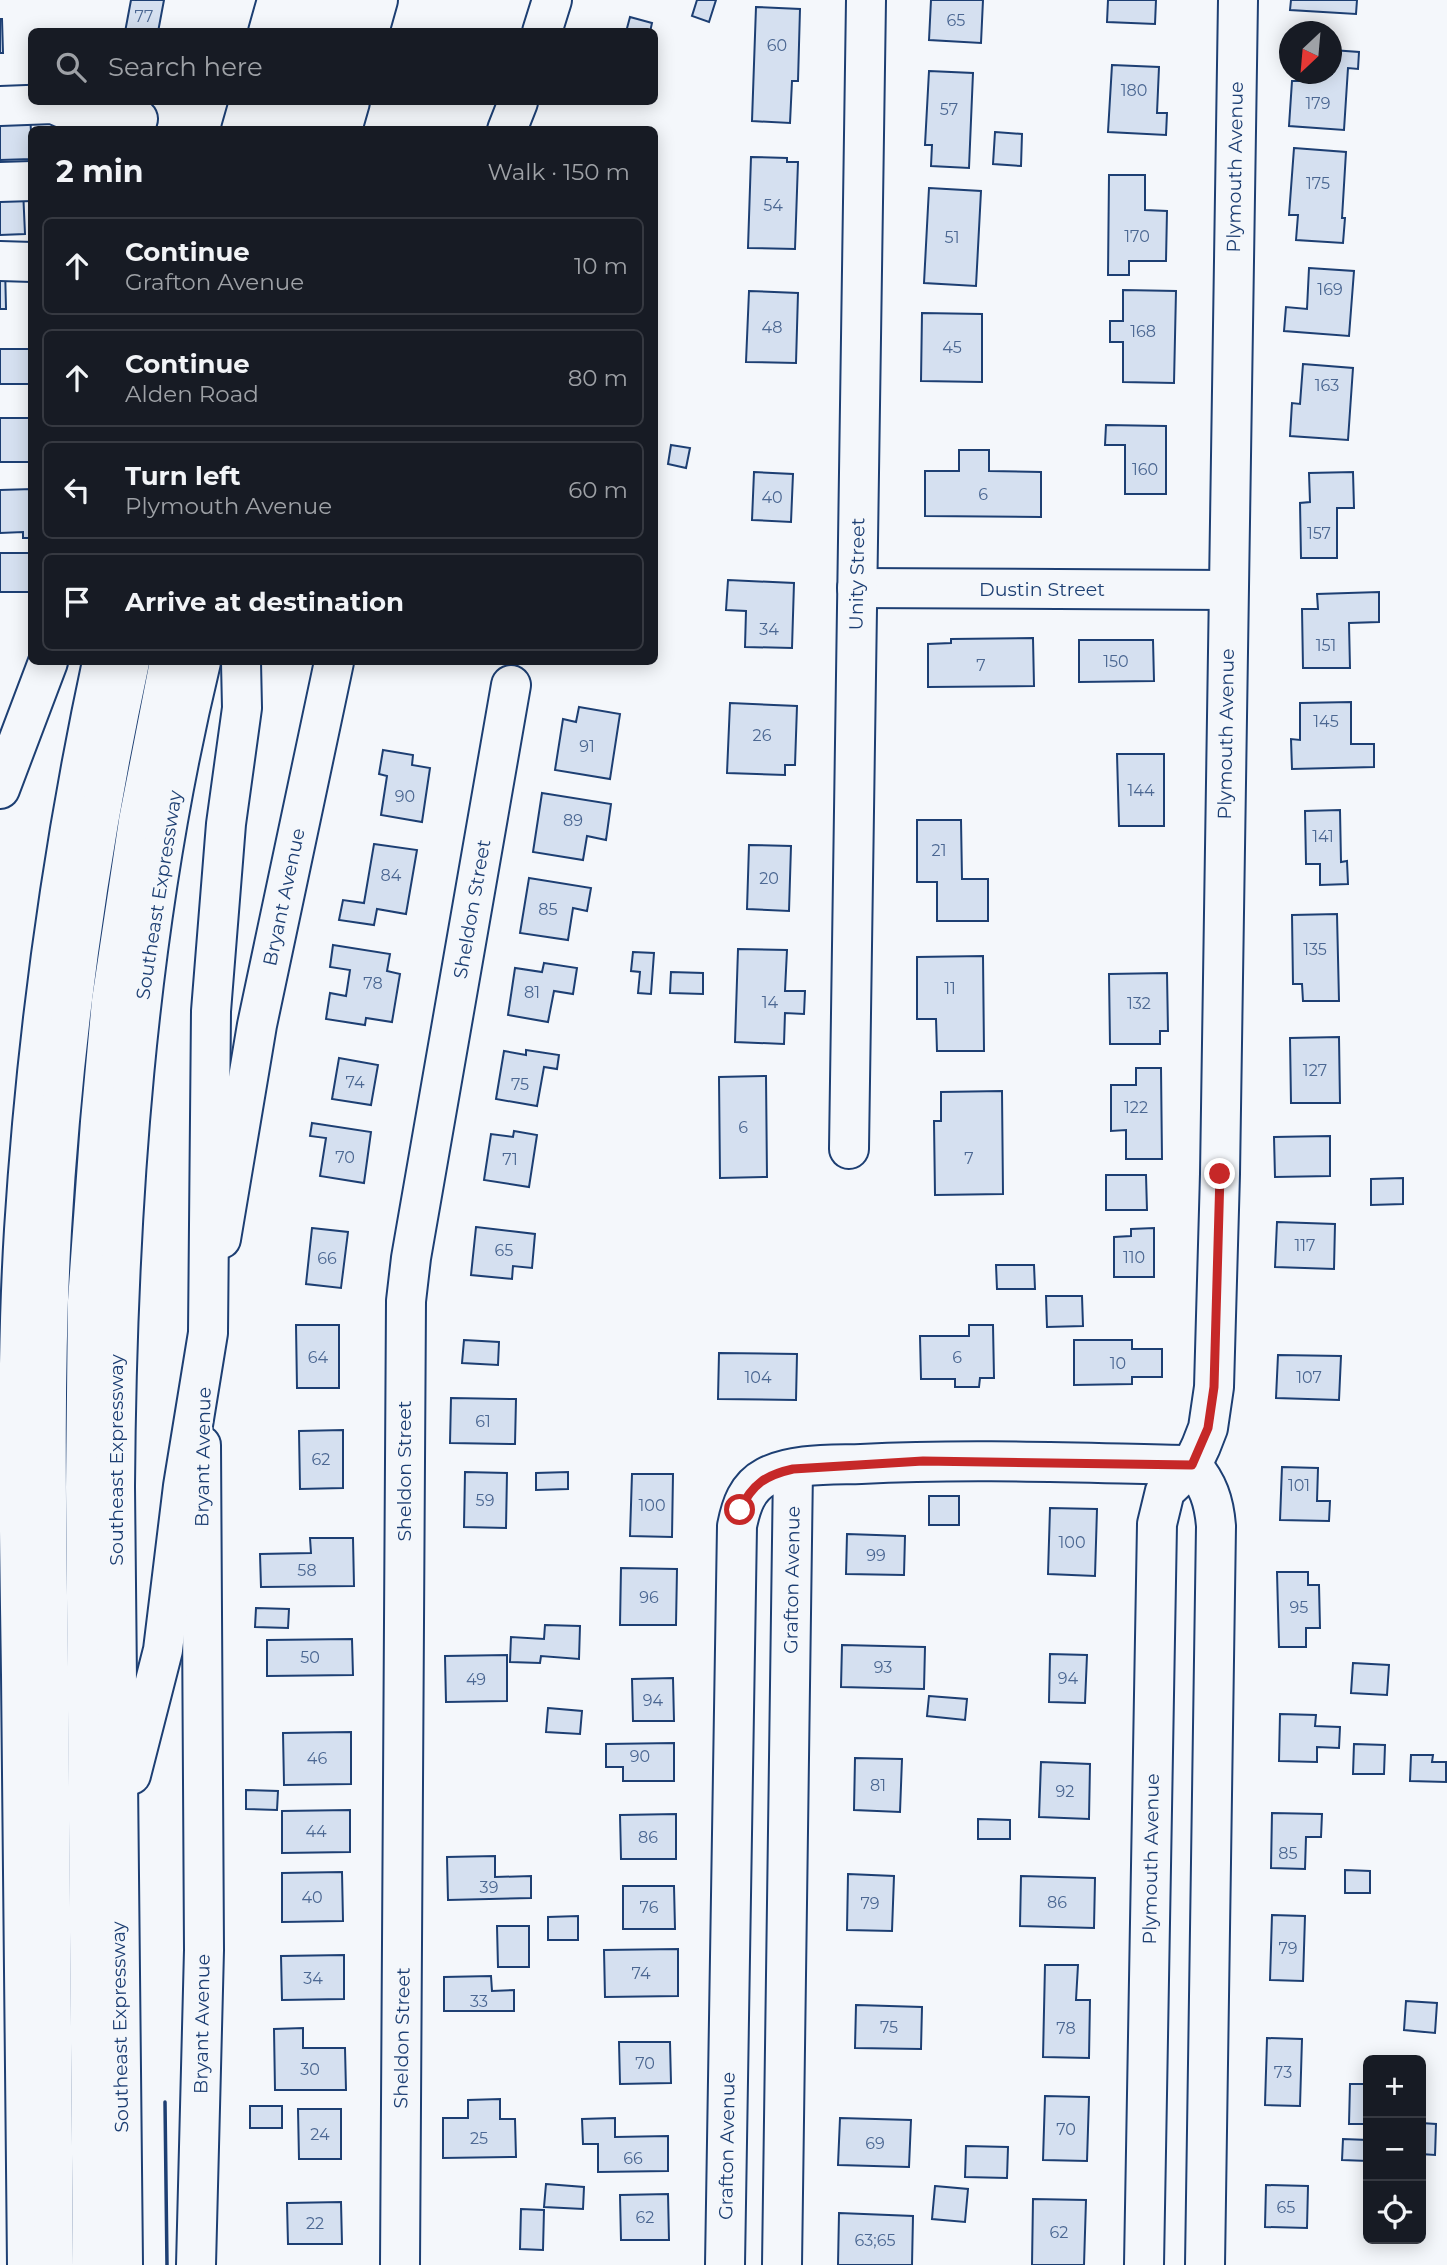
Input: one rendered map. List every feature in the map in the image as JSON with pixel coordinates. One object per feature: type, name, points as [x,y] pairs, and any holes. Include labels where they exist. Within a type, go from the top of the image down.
[{"type":"main road","points":[[269,28],[277,0]]},
{"type":"main road","points":[[301,28],[309,0]]},
{"type":"main road","points":[[336,28],[344,0]]},
{"type":"main road","points":[[370,28],[378,0]]},
{"type":"main road","points":[[543,28],[552,0]]},
{"type":"main road","name":"Unity Street","points":[[849,1149],[866,0]]},
{"type":"main road","name":"Plymouth Avenue","points":[[1144,2265],[1157,1524],[1165,1492],[1192,1465],[1208,1428],[1214,1387],[1238,0]]},
{"type":"main road","points":[[0,106],[28,105]]},
{"type":"main road","points":[[55,105],[93,121],[138,119]]},
{"type":"main road","points":[[242,126],[248,105]]},
{"type":"main road","points":[[273,126],[279,105]]},
{"type":"main road","points":[[309,126],[315,105]]},
{"type":"main road","points":[[343,126],[349,105]]},
{"type":"main road","points":[[509,126],[517,105]]},
{"type":"main road","points":[[0,182],[28,181]]},
{"type":"main road","points":[[0,261],[28,262]]},
{"type":"main road","name":"Dustin Street","points":[[857,588],[1228,590]]},
{"type":"main road","points":[[0,789],[47,665]]},
{"type":"main road","points":[[27,2265],[18,1409],[24,1228],[40,1045],[56,922],[74,806],[101,665]]},
{"type":"main road","points":[[54,2265],[46,1410],[52,1230],[68,1048],[83,925],[108,773],[130,665]]},
{"type":"main road","points":[[92,2265],[85,1487],[88,1301],[111,1001],[138,821],[168,665]]},
{"type":"main road","name":"Southeast Expressway","points":[[123,2265],[116,1460],[121,1244],[143,993],[168,826],[200,665]]},
{"type":"main road","points":[[118,1824],[163,1650],[183,1486],[208,1333],[211,1011],[226,824],[243,708],[241,665]]},
{"type":"main road","name":"Bryant Avenue","points":[[196,2265],[204,1950],[201,1457],[208,1333],[235,1146],[257,1025],[333,665]]},
{"type":"main road","name":"Sheldon Street","points":[[400,2265],[406,1301],[413,1245],[511,685]]},
{"type":"main road","points":[[793,1469],[923,1461],[1192,1465],[1203,1478],[1210,1492],[1216,1526],[1205,2265]]},
{"type":"main road","name":"Grafton Avenue","points":[[725,2265],[737,1525],[740,1510],[756,1483],[778,1472],[793,1469],[782,2265]]},
{"type":"main road","points":[[0,1880],[24,1957]]},
{"type":"building","points":[[131,0],[164,0],[159,28],[126,28]]},
{"type":"building","points":[[697,0],[716,0],[709,22],[692,16]]},
{"type":"building","points":[[931,0],[983,0],[981,43],[929,40]]},
{"type":"building","points":[[1108,0],[1156,0],[1155,24],[1107,22]]},
{"type":"building","points":[[1291,0],[1357,0],[1356,14],[1290,10]]},
{"type":"building","points":[[756,7],[800,9],[798,81],[792,81],[790,123],[752,121]]},
{"type":"building","points":[[630,17],[652,23],[651,28],[627,28]]},
{"type":"building","points":[[2,19],[3,53],[0,53]]},
{"type":"building","points":[[1342,51],[1359,52],[1358,69],[1348,68],[1344,130],[1289,126],[1292,84],[1342,84]]},
{"type":"building","points":[[1112,65],[1159,67],[1157,113],[1167,113],[1166,135],[1108,132]]},
{"type":"building","points":[[929,71],[973,73],[969,168],[931,166],[932,145],[925,145]]},
{"type":"building","points":[[30,108],[28,159],[0,160],[0,109]]},
{"type":"building","points":[[995,132],[1022,134],[1021,166],[993,164]]},
{"type":"building","points":[[1294,148],[1346,152],[1343,243],[1296,240],[1298,215],[1289,215]]},
{"type":"building","points":[[751,157],[787,158],[787,162],[798,162],[795,249],[748,248]]},
{"type":"building","points":[[1109,175],[1145,175],[1145,210],[1167,211],[1166,261],[1129,261],[1129,275],[1108,275]]},
{"type":"building","points":[[929,188],[981,191],[976,286],[924,283]]},
{"type":"building","points":[[23,189],[25,234],[0,235],[0,190]]},
{"type":"building","points":[[0,266],[5,266],[6,309],[0,309]]},
{"type":"building","points":[[1309,268],[1354,271],[1349,336],[1284,331],[1286,307],[1307,309]]},
{"type":"building","points":[[1123,290],[1176,291],[1174,383],[1123,382],[1123,342],[1110,342],[1110,321],[1123,321]]},
{"type":"building","points":[[749,291],[798,293],[796,363],[746,362]]},
{"type":"building","points":[[922,313],[982,314],[982,382],[921,381]]},
{"type":"building","points":[[0,349],[28,349],[28,384],[0,384]]},
{"type":"building","points":[[1303,364],[1353,368],[1348,440],[1290,436],[1292,403],[1300,404]]},
{"type":"building","points":[[0,418],[28,418],[28,462],[0,462]]},
{"type":"building","points":[[1106,425],[1166,426],[1166,494],[1125,494],[1125,445],[1105,445]]},
{"type":"building","points":[[671,445],[690,448],[686,468],[668,464]]},
{"type":"building","points":[[959,450],[989,450],[989,471],[1041,472],[1041,517],[925,516],[925,471],[959,471]]},
{"type":"building","points":[[754,472],[793,474],[791,522],[752,520]]},
{"type":"building","points":[[1353,472],[1354,508],[1337,508],[1337,558],[1301,558],[1300,503],[1310,502],[1309,473]]},
{"type":"building","points":[[28,489],[28,538],[23,538],[23,532],[0,533],[0,490]]},
{"type":"building","points":[[0,553],[28,553],[28,592],[0,592]]},
{"type":"building","points":[[728,580],[794,583],[792,648],[745,647],[746,611],[726,610]]},
{"type":"building","points":[[1379,592],[1379,622],[1349,623],[1350,668],[1303,668],[1302,609],[1318,609],[1317,594]]},
{"type":"building","points":[[1033,638],[1034,686],[928,687],[928,644],[951,643],[951,639]]},
{"type":"building","points":[[1079,640],[1153,640],[1154,681],[1079,682]]},
{"type":"building","points":[[1351,702],[1351,744],[1374,744],[1374,767],[1292,769],[1291,739],[1300,740],[1300,703]]},
{"type":"building","points":[[730,703],[797,706],[795,765],[785,765],[785,775],[727,773]]},
{"type":"building","points":[[579,707],[620,714],[610,779],[555,770],[563,719],[576,722]]},
{"type":"building","points":[[383,750],[413,755],[412,765],[430,768],[422,822],[381,815],[387,776],[379,774]]},
{"type":"building","points":[[1117,754],[1164,754],[1164,826],[1119,826]]},
{"type":"building","points":[[542,793],[611,804],[606,840],[587,836],[583,860],[533,852]]},
{"type":"building","points":[[1340,810],[1341,862],[1347,861],[1348,884],[1320,885],[1320,864],[1306,864],[1305,811]]},
{"type":"building","points":[[917,820],[961,820],[962,879],[988,879],[988,921],[937,921],[937,882],[917,882]]},
{"type":"building","points":[[374,844],[417,850],[406,914],[377,909],[374,925],[339,920],[343,900],[364,903]]},
{"type":"building","points":[[749,845],[791,846],[789,911],[747,909]]},
{"type":"building","points":[[529,878],[591,888],[587,911],[573,908],[568,940],[520,933]]},
{"type":"building","points":[[1337,914],[1339,1001],[1303,1001],[1302,984],[1293,984],[1292,915]]},
{"type":"building","points":[[333,945],[390,954],[387,971],[400,974],[392,1022],[366,1018],[365,1025],[326,1019],[330,993],[346,996],[350,970],[330,967]]},
{"type":"building","points":[[738,949],[787,950],[785,991],[805,991],[804,1014],[785,1013],[784,1044],[735,1042]]},
{"type":"building","points":[[633,952],[654,953],[651,994],[638,993],[640,972],[631,971]]},
{"type":"building","points":[[983,956],[984,1051],[937,1051],[936,1019],[917,1019],[917,957]]},
{"type":"building","points":[[544,963],[577,968],[573,994],[554,991],[548,1022],[508,1015],[515,968],[542,972]]},
{"type":"building","points":[[671,972],[703,973],[703,994],[670,993]]},
{"type":"building","points":[[1167,973],[1168,1031],[1160,1031],[1160,1044],[1110,1044],[1109,974]]},
{"type":"building","points":[[1339,1037],[1340,1103],[1291,1103],[1290,1038]]},
{"type":"building","points":[[526,1050],[559,1055],[557,1069],[544,1067],[537,1106],[496,1099],[504,1051],[526,1055]]},
{"type":"building","points":[[339,1058],[378,1065],[371,1105],[332,1099]]},
{"type":"building","points":[[1136,1068],[1161,1068],[1162,1159],[1126,1159],[1126,1130],[1111,1131],[1111,1085],[1136,1085]]},
{"type":"building","points":[[766,1076],[767,1177],[720,1178],[719,1077]]},
{"type":"building","points":[[1002,1091],[1003,1194],[935,1195],[934,1121],[941,1121],[941,1092]]},
{"type":"building","points":[[312,1123],[371,1132],[364,1183],[320,1176],[326,1138],[310,1136]]},
{"type":"building","points":[[514,1131],[537,1135],[529,1187],[484,1180],[491,1134],[513,1137]]},
{"type":"building","points":[[1330,1136],[1330,1176],[1275,1177],[1274,1137]]},
{"type":"building","points":[[1106,1175],[1146,1175],[1147,1210],[1106,1210]]},
{"type":"building","points":[[1403,1178],[1403,1204],[1371,1205],[1371,1179]]},
{"type":"building","points":[[1277,1222],[1335,1224],[1334,1269],[1275,1267]]},
{"type":"building","points":[[476,1227],[535,1234],[532,1268],[513,1266],[512,1279],[471,1275]]},
{"type":"building","points":[[312,1228],[348,1232],[341,1288],[306,1284]]},
{"type":"building","points":[[1154,1228],[1154,1277],[1114,1277],[1114,1237],[1131,1236],[1131,1229]]},
{"type":"building","points":[[996,1265],[1034,1265],[1035,1289],[997,1289]]},
{"type":"building","points":[[1046,1296],[1082,1296],[1083,1326],[1047,1327]]},
{"type":"building","points":[[296,1325],[339,1325],[339,1388],[297,1388]]},
{"type":"building","points":[[969,1325],[993,1325],[994,1378],[980,1378],[979,1387],[955,1387],[955,1379],[921,1379],[920,1336],[969,1336]]},
{"type":"building","points":[[464,1340],[499,1342],[498,1365],[462,1363]]},
{"type":"building","points":[[1074,1340],[1132,1340],[1132,1349],[1162,1349],[1162,1377],[1132,1377],[1132,1384],[1074,1385]]},
{"type":"building","points":[[719,1353],[797,1354],[796,1400],[718,1399]]},
{"type":"building","points":[[1278,1355],[1341,1356],[1339,1400],[1276,1398]]},
{"type":"building","points":[[451,1398],[516,1399],[515,1444],[450,1443]]},
{"type":"building","points":[[343,1430],[343,1488],[300,1489],[299,1431]]},
{"type":"building","points":[[1282,1467],[1318,1468],[1317,1501],[1330,1501],[1329,1521],[1280,1520]]},
{"type":"building","points":[[465,1472],[507,1473],[506,1528],[464,1527]]},
{"type":"building","points":[[568,1472],[568,1489],[536,1490],[536,1473]]},
{"type":"building","points":[[632,1474],[673,1474],[672,1537],[630,1536]]},
{"type":"building","points":[[929,1496],[959,1496],[959,1525],[929,1525]]},
{"type":"building","points":[[1050,1508],[1097,1509],[1095,1576],[1048,1574]]},
{"type":"building","points":[[847,1534],[905,1536],[904,1575],[846,1574]]},
{"type":"building","points":[[310,1538],[353,1538],[354,1586],[261,1587],[260,1554],[311,1553]]},
{"type":"building","points":[[621,1568],[677,1569],[676,1625],[620,1625]]},
{"type":"building","points":[[1277,1572],[1308,1572],[1308,1585],[1319,1585],[1320,1628],[1306,1628],[1306,1647],[1279,1647]]},
{"type":"building","points":[[256,1608],[289,1609],[288,1628],[255,1627]]},
{"type":"building","points":[[545,1625],[580,1626],[579,1659],[541,1656],[540,1663],[510,1662],[511,1637],[544,1639]]},
{"type":"building","points":[[352,1639],[353,1675],[267,1676],[267,1640]]},
{"type":"building","points":[[842,1645],[925,1647],[924,1689],[841,1687]]},
{"type":"building","points":[[1050,1654],[1087,1655],[1085,1703],[1049,1702]]},
{"type":"building","points":[[507,1655],[507,1701],[446,1702],[445,1656]]},
{"type":"building","points":[[1353,1663],[1389,1665],[1387,1695],[1351,1693]]},
{"type":"building","points":[[673,1678],[674,1721],[633,1721],[632,1679]]},
{"type":"building","points":[[929,1696],[967,1699],[965,1720],[927,1716]]},
{"type":"building","points":[[548,1708],[582,1711],[580,1734],[546,1732]]},
{"type":"building","points":[[1280,1714],[1316,1715],[1315,1726],[1340,1727],[1339,1748],[1317,1747],[1317,1762],[1279,1761]]},
{"type":"building","points":[[351,1732],[351,1784],[284,1785],[283,1733]]},
{"type":"building","points":[[674,1743],[674,1781],[623,1781],[623,1767],[606,1767],[606,1744]]},
{"type":"building","points":[[1354,1744],[1385,1745],[1384,1774],[1353,1774]]},
{"type":"building","points":[[1411,1755],[1433,1755],[1432,1762],[1446,1762],[1446,1782],[1410,1781]]},
{"type":"building","points":[[855,1758],[902,1759],[900,1812],[854,1810]]},
{"type":"building","points":[[1041,1762],[1090,1764],[1089,1819],[1039,1817]]},
{"type":"building","points":[[246,1790],[278,1791],[277,1810],[246,1809]]},
{"type":"building","points":[[350,1810],[350,1852],[282,1853],[282,1811]]},
{"type":"building","points":[[1272,1813],[1322,1814],[1321,1837],[1306,1837],[1305,1869],[1271,1868]]},
{"type":"building","points":[[676,1814],[676,1859],[621,1859],[620,1815]]},
{"type":"building","points":[[978,1819],[1010,1820],[1010,1839],[978,1839]]},
{"type":"building","points":[[495,1856],[495,1877],[531,1876],[531,1898],[448,1900],[447,1857]]},
{"type":"building","points":[[1345,1870],[1370,1871],[1370,1893],[1345,1893]]},
{"type":"building","points":[[342,1872],[343,1921],[282,1922],[282,1873]]},
{"type":"building","points":[[848,1874],[894,1876],[892,1931],[847,1930]]},
{"type":"building","points":[[1021,1876],[1095,1878],[1094,1928],[1020,1926]]},
{"type":"building","points":[[623,1886],[674,1886],[675,1929],[623,1929]]},
{"type":"building","points":[[1272,1915],[1305,1916],[1303,1981],[1270,1980]]},
{"type":"building","points":[[578,1916],[578,1940],[548,1940],[548,1917]]},
{"type":"building","points":[[497,1926],[529,1926],[529,1967],[498,1967]]},
{"type":"building","points":[[678,1949],[678,1996],[605,1997],[604,1950]]},
{"type":"building","points":[[344,1955],[344,1999],[282,2000],[281,1956]]},
{"type":"building","points":[[1045,1965],[1078,1965],[1076,2000],[1090,2000],[1089,2058],[1043,2057]]},
{"type":"building","points":[[491,1976],[492,1991],[514,1990],[514,2011],[444,2011],[444,1977]]},
{"type":"building","points":[[1406,2001],[1437,2003],[1435,2033],[1404,2030]]},
{"type":"building","points":[[856,2005],[922,2007],[921,2049],[855,2048]]},
{"type":"building","points":[[303,2028],[303,2048],[345,2048],[346,2090],[275,2090],[274,2029]]},
{"type":"building","points":[[1267,2038],[1302,2039],[1300,2106],[1265,2105]]},
{"type":"building","points":[[619,2042],[670,2042],[671,2083],[620,2084]]},
{"type":"building","points":[[1350,2084],[1363,2084],[1363,2124],[1349,2124]]},
{"type":"building","points":[[1045,2096],[1089,2097],[1087,2161],[1043,2160]]},
{"type":"building","points":[[500,2099],[500,2119],[515,2119],[516,2157],[443,2158],[443,2118],[468,2118],[468,2100]]},
{"type":"building","points":[[250,2106],[282,2106],[282,2128],[250,2128]]},
{"type":"building","points":[[298,2109],[341,2109],[341,2159],[299,2159]]},
{"type":"building","points":[[615,2118],[615,2137],[668,2136],[668,2171],[598,2172],[598,2144],[583,2144],[582,2119]]},
{"type":"building","points":[[840,2118],[911,2120],[909,2167],[838,2165]]},
{"type":"building","points":[[1426,2123],[1436,2124],[1435,2155],[1426,2154]]},
{"type":"building","points":[[1343,2139],[1363,2140],[1363,2161],[1342,2160]]},
{"type":"building","points":[[966,2146],[1008,2147],[1007,2178],[965,2177]]},
{"type":"building","points":[[546,2184],[584,2187],[583,2209],[544,2207]]},
{"type":"building","points":[[1266,2185],[1308,2186],[1307,2228],[1265,2227]]},
{"type":"building","points":[[935,2186],[968,2189],[965,2222],[932,2219]]},
{"type":"building","points":[[668,2194],[669,2240],[621,2240],[620,2195]]},
{"type":"building","points":[[1033,2199],[1086,2200],[1084,2265],[1032,2265]]},
{"type":"building","points":[[341,2202],[342,2244],[288,2244],[287,2203]]},
{"type":"building","points":[[521,2209],[544,2210],[543,2250],[520,2249]]},
{"type":"building","points":[[839,2213],[913,2216],[912,2265],[838,2265]]},
{"type":"wall","points":[[165,2102],[167,2265]]},
{"type":"route","points":[[740,1510],[756,1483],[778,1472],[793,1469],[923,1461],[1192,1465],[1208,1428],[1214,1387],[1220,1174]]}]
